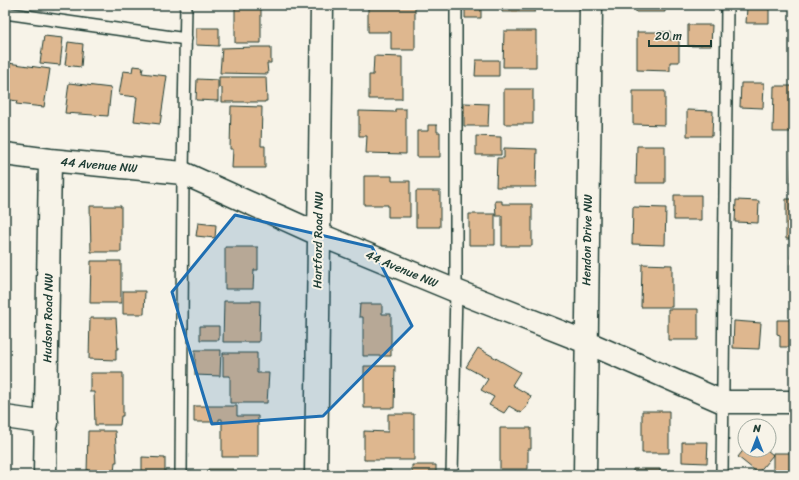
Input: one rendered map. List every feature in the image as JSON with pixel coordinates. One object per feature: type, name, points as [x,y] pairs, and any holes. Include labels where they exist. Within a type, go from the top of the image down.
[{"type":"street","name":"Hartford Road NW","points":[[316,475],[322,5]]},
{"type":"street","name":"Hendon Drive NW","points":[[585,475],[590,5]]},
{"type":"street","name":"44 Avenue NW","points":[[5,154],[183,173],[318,234],[456,291],[586,342],[722,402],[794,402]]},
{"type":"street","name":"Hudson Road NW","points":[[46,475],[50,160]]},
{"type":"street","points":[[5,417],[47,423]]},
{"type":"lane","points":[[181,475],[183,173],[186,5]]},
{"type":"lane","points":[[452,475],[456,291],[456,5]]},
{"type":"lane","points":[[722,475],[727,5]]},
{"type":"lane","points":[[5,13],[186,39]]},
{"type":"highlighted area","points":[[235,215],[372,247],[412,326],[323,416],[212,424],[172,292]]},
{"type":"building","points":[[33,5],[55,5],[54,9]]},
{"type":"building","points":[[235,5],[261,5],[261,43],[235,43]]},
{"type":"building","points":[[368,5],[415,6],[415,50],[391,50],[391,32],[368,32]]},
{"type":"building","points":[[465,5],[481,5],[481,18],[465,18]]},
{"type":"building","points":[[502,5],[535,5],[535,12],[502,12]]},
{"type":"building","points":[[636,5],[665,5],[665,12],[636,12]]},
{"type":"building","points":[[747,7],[769,7],[769,23],[746,23]]},
{"type":"building","points":[[5,24],[9,24],[6,47],[5,47]]},
{"type":"building","points":[[688,25],[712,25],[711,46],[688,46]]},
{"type":"building","points":[[196,28],[219,28],[219,46],[196,45]]},
{"type":"building","points":[[504,31],[536,31],[536,67],[503,67]]},
{"type":"building","points":[[637,32],[670,32],[670,40],[679,40],[679,62],[670,62],[670,71],[637,70]]},
{"type":"building","points":[[44,36],[63,38],[60,65],[40,63]]},
{"type":"building","points":[[68,42],[83,44],[81,67],[65,65]]},
{"type":"building","points":[[271,47],[271,63],[267,63],[268,74],[220,73],[222,48]]},
{"type":"building","points":[[374,56],[402,57],[402,99],[369,99],[369,75],[373,75]]},
{"type":"building","points":[[476,60],[499,60],[499,76],[475,76]]},
{"type":"building","points":[[8,63],[50,69],[44,107],[16,104],[17,101],[5,99]]},
{"type":"building","points":[[133,66],[143,67],[142,73],[167,76],[160,124],[134,121],[137,97],[119,95],[123,71],[132,72]]},
{"type":"building","points":[[219,77],[266,77],[267,101],[222,102],[222,88],[219,87]]},
{"type":"building","points":[[197,79],[218,80],[218,101],[196,100]]},
{"type":"building","points":[[69,83],[111,88],[108,116],[65,113]]},
{"type":"building","points":[[741,83],[764,83],[763,108],[740,107]]},
{"type":"building","points":[[774,86],[794,86],[794,132],[773,132]]},
{"type":"building","points":[[504,89],[533,89],[533,124],[504,124]]},
{"type":"building","points":[[633,91],[665,91],[665,125],[633,124]]},
{"type":"building","points":[[464,103],[489,104],[488,126],[464,126]]},
{"type":"building","points":[[231,106],[262,107],[261,146],[265,146],[265,168],[232,168],[233,149],[230,149]]},
{"type":"building","points":[[395,109],[406,109],[406,154],[366,153],[367,136],[359,136],[359,111],[395,112]]},
{"type":"building","points":[[687,110],[713,111],[712,136],[687,136]]},
{"type":"building","points":[[428,125],[437,125],[437,132],[440,132],[440,157],[417,157],[417,131],[428,131]]},
{"type":"building","points":[[476,136],[501,137],[501,155],[476,155]]},
{"type":"building","points":[[792,143],[794,143],[794,185],[791,185]]},
{"type":"building","points":[[637,146],[665,146],[665,183],[636,183]]},
{"type":"building","points":[[504,148],[537,149],[536,187],[496,187],[497,158],[504,158]]},
{"type":"building","points":[[364,176],[392,176],[392,181],[410,181],[410,217],[388,217],[388,205],[364,205]]},
{"type":"building","points":[[416,191],[440,191],[440,227],[416,227]]},
{"type":"building","points":[[674,195],[701,195],[701,220],[674,220]]},
{"type":"building","points":[[786,199],[794,199],[794,239],[786,239]]},
{"type":"building","points":[[736,200],[759,201],[758,223],[735,222]]},
{"type":"building","points":[[495,201],[502,201],[502,204],[532,204],[532,246],[502,246],[502,216],[496,216]]},
{"type":"building","points":[[90,206],[121,206],[121,252],[91,252]]},
{"type":"building","points":[[633,207],[666,208],[665,245],[632,244]]},
{"type":"building","points":[[469,214],[495,214],[495,245],[469,245]]},
{"type":"building","points":[[198,223],[216,225],[215,238],[196,236]]},
{"type":"building","points":[[225,247],[258,247],[258,270],[254,270],[253,289],[225,289]]},
{"type":"building","points":[[791,255],[794,255],[794,297],[790,297]]},
{"type":"building","points":[[91,261],[121,261],[121,303],[90,303]]},
{"type":"building","points":[[642,264],[672,265],[672,307],[641,307]]},
{"type":"building","points":[[123,291],[145,291],[144,314],[123,314]]},
{"type":"building","points":[[224,301],[260,301],[259,342],[223,342]]},
{"type":"building","points":[[360,304],[382,304],[382,314],[391,314],[391,356],[363,356],[363,317],[359,317]]},
{"type":"building","points":[[668,309],[698,309],[698,340],[668,340]]},
{"type":"building","points":[[90,318],[116,318],[118,349],[116,349],[116,360],[89,359]]},
{"type":"building","points":[[777,320],[794,320],[794,351],[792,351],[792,347],[780,347],[780,335],[777,334]]},
{"type":"building","points":[[734,321],[761,323],[759,349],[733,348]]},
{"type":"building","points":[[200,326],[219,326],[219,340],[200,340]]},
{"type":"building","points":[[478,348],[520,372],[512,385],[531,396],[528,405],[521,413],[509,406],[504,413],[489,405],[494,397],[481,390],[488,379],[466,367]]},
{"type":"building","points":[[195,350],[221,350],[220,376],[195,375]]},
{"type":"building","points":[[223,353],[257,353],[257,373],[269,373],[267,403],[230,403],[230,376],[223,376]]},
{"type":"building","points":[[364,366],[395,366],[394,408],[364,408]]},
{"type":"building","points":[[90,373],[123,373],[123,416],[121,416],[120,425],[95,425],[94,392],[90,392]]},
{"type":"building","points":[[194,406],[237,406],[237,416],[258,416],[258,457],[222,457],[222,419],[219,419],[219,422],[194,422]]},
{"type":"building","points":[[642,411],[669,411],[669,453],[642,453]]},
{"type":"building","points":[[388,414],[414,414],[414,460],[364,460],[364,431],[388,432]]},
{"type":"building","points":[[500,428],[531,428],[531,449],[528,449],[528,469],[500,469]]},
{"type":"building","points":[[88,431],[115,431],[117,462],[115,462],[114,473],[87,473]]},
{"type":"building","points":[[682,442],[708,442],[707,463],[682,462]]},
{"type":"building","points":[[777,453],[794,453],[794,475],[773,475],[773,458],[777,458]]},
{"type":"building","points":[[142,457],[165,458],[165,475],[142,475]]},
{"type":"building","points":[[739,458],[770,458],[758,473]]},
{"type":"building","points":[[412,465],[436,465],[436,475],[412,475]]},
{"type":"building","points":[[208,469],[233,469],[233,475],[208,475]]},
{"type":"building","points":[[633,469],[660,469],[660,475],[633,475]]},
{"type":"building","points":[[363,470],[391,470],[391,475],[363,475]]}]
